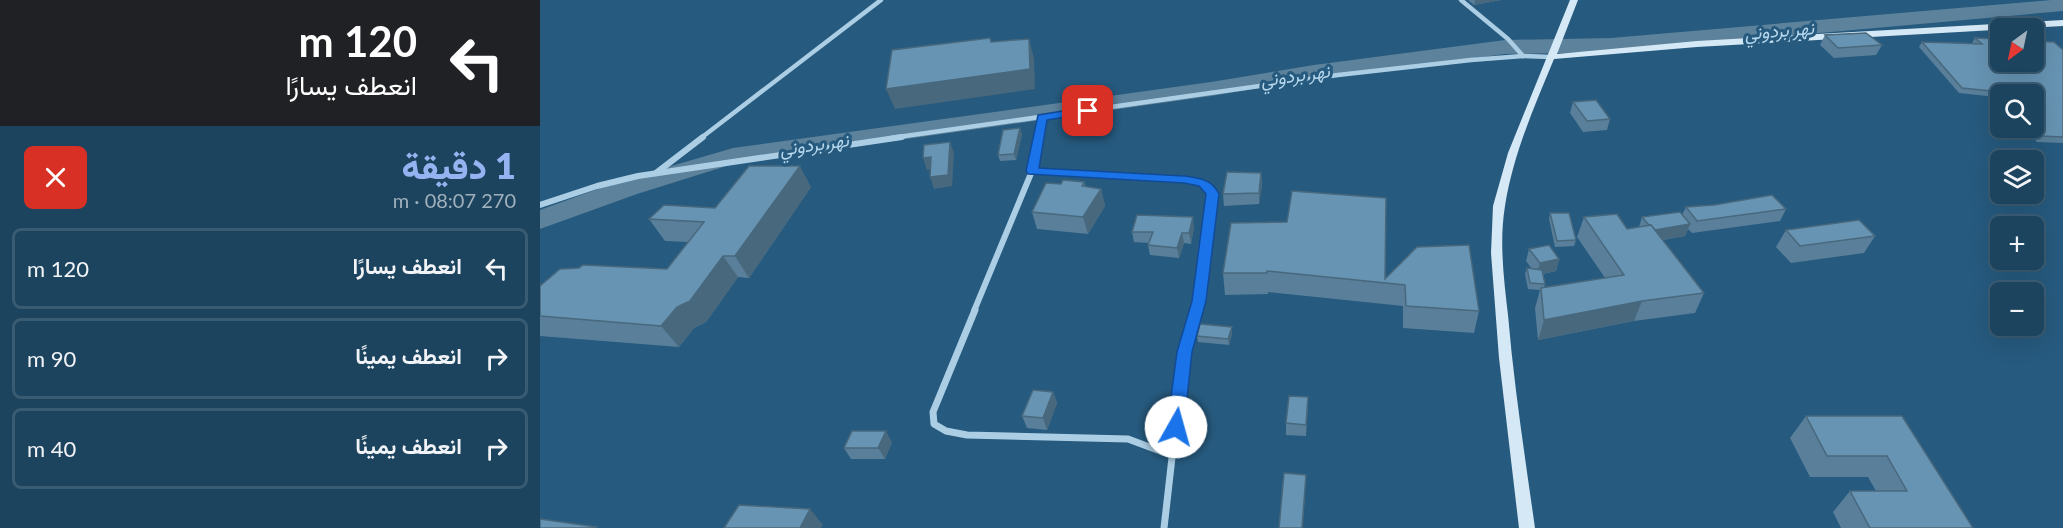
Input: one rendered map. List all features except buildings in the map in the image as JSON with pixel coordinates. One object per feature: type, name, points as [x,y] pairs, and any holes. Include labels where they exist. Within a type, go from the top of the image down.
[{"type":"main road","points":[[1527,528],[1502,325],[1497,246],[1499,207],[1508,170],[1574,0]]},
{"type":"main road","points":[[1553,54],[2063,22]]},
{"type":"street","points":[[656,174],[881,0]]},
{"type":"street","points":[[1461,0],[1508,39],[1522,56]]},
{"type":"street","points":[[540,205],[597,186],[656,174],[1338,75],[1553,54]]},
{"type":"street","points":[[1042,117],[1032,171],[936,404],[933,412],[934,424],[941,431],[970,435],[1128,439],[1171,455]]},
{"type":"street","points":[[1032,171],[1184,180],[1203,183],[1210,189],[1212,205],[1199,301],[1184,352],[1164,528]]},
{"type":"waterway","name":"نهر بردوني","points":[[540,220],[627,188],[733,156],[1211,89],[1314,72],[1505,47],[1611,45],[2063,5]]},
{"type":"route","points":[[1088,111],[1042,117],[1032,171],[1197,181],[1207,185],[1213,194],[1199,301],[1184,352],[1176,427]]}]
